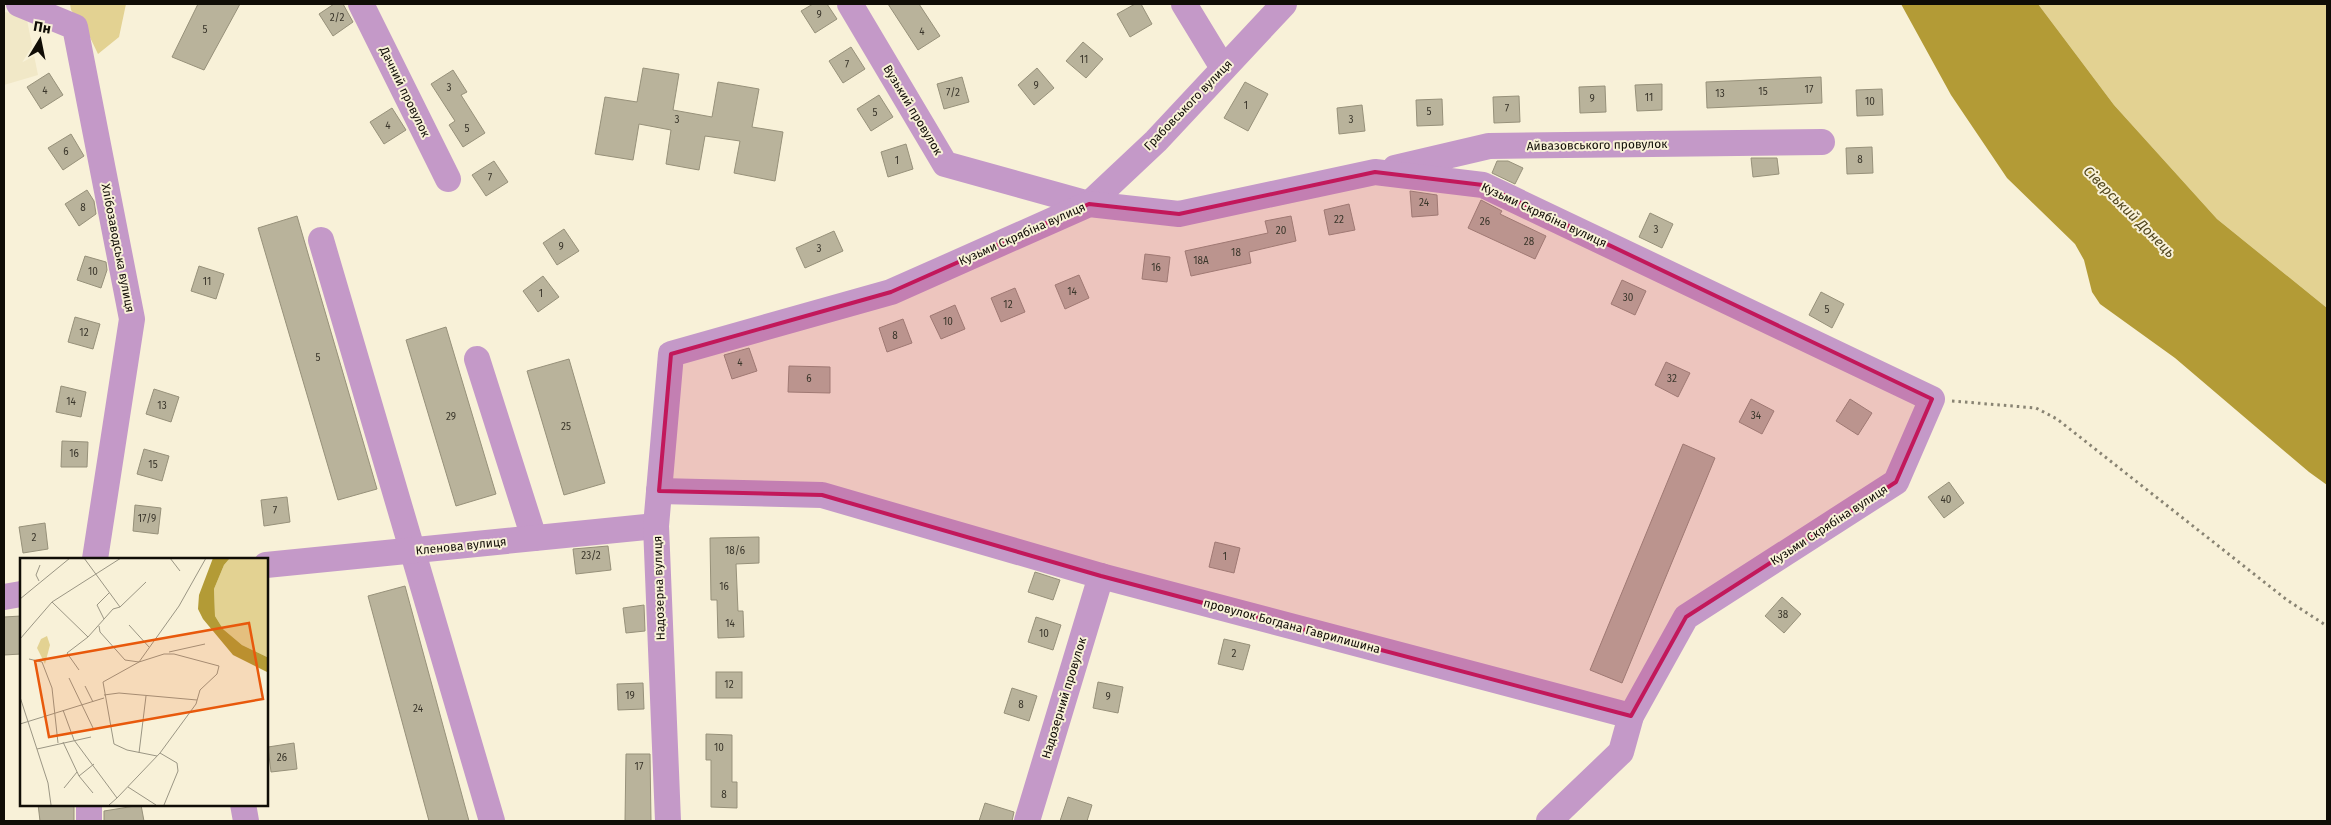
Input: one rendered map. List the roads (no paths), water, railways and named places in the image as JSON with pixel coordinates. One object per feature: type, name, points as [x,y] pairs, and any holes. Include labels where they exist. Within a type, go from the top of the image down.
[{"type":"street","name":"Хлібозаводська вулиця","points":[[19,4],[75,27],[132,319],[95,558]]},
{"type":"street","name":"Дачний провулок","points":[[361,4],[448,179]]},
{"type":"street","name":"Вузький провулок","points":[[850,4],[945,164],[1089,204]]},
{"type":"street","points":[[1184,4],[1223,68]]},
{"type":"street","name":"Грабовського вулиця","points":[[1089,204],[1156,141],[1284,4]]},
{"type":"street","name":"Айвазовського провулок","points":[[1375,172],[1489,146],[1822,142]]},
{"type":"street","name":"Кузьми Скрябіна вулиця","points":[[670,354],[891,292],[1089,204],[1179,214],[1375,172],[1483,185],[1932,399],[1896,482],[1686,617],[1630,716],[1621,752],[1548,821]]},
{"type":"street","points":[[321,240],[492,821]]},
{"type":"street","name":"Надозерна вулиця","points":[[668,821],[656,526],[670,354]]},
{"type":"street","points":[[477,359],[534,538]]},
{"type":"street","name":"провулок Богдана Гаврилишина","points":[[659,491],[822,495],[1101,576],[1630,716]]},
{"type":"street","name":"Кленова вулиця","points":[[268,565],[656,526]]},
{"type":"street","name":"Надозерний провулок","points":[[1027,821],[1101,576]]},
{"type":"street","points":[[4,597],[20,594]]},
{"type":"street","points":[[89,805],[89,821]]},
{"type":"street","points":[[243,805],[246,821]]},
{"type":"water","name":"Сіверський Донець","points":[[1901,4],[2038,4],[2114,105],[2217,219],[2327,308],[2327,485],[2309,472],[2175,358],[2100,304],[2092,292],[2084,260],[2075,244],[2007,178],[1951,95]]}]
